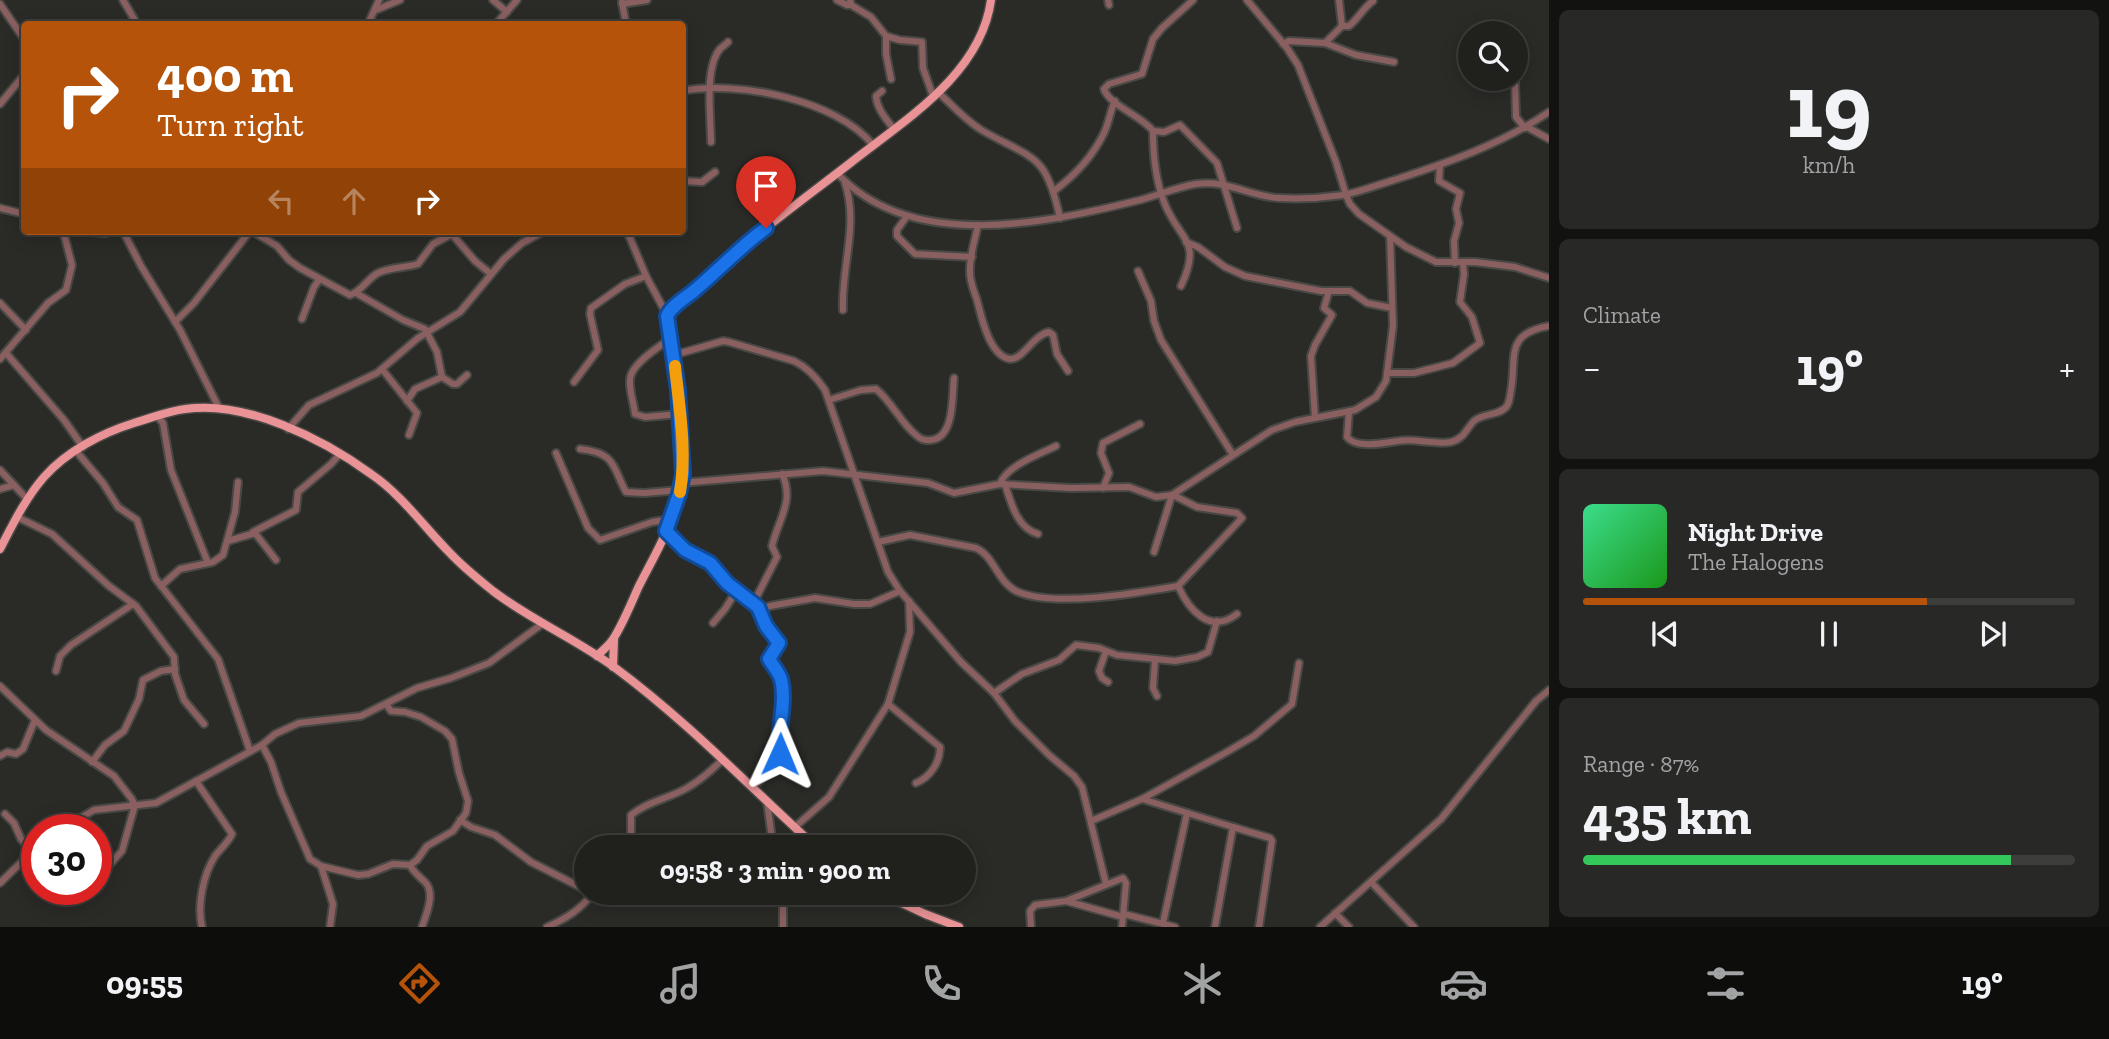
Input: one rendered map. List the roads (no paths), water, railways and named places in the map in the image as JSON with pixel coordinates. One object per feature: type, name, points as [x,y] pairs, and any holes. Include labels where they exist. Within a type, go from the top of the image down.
[{"type":"main road","points":[[597,656],[614,639],[666,531],[680,486],[683,451],[674,355],[667,316],[670,310],[749,241],[936,94],[953,76],[982,35],[987,24],[991,0]]},
{"type":"main road","points":[[0,549],[27,499],[45,476],[79,449],[118,428],[185,409],[219,408],[262,416],[340,454],[372,474],[399,498],[477,579],[542,624],[597,656],[649,694],[803,835]]},
{"type":"main road","points":[[613,667],[614,639]]},
{"type":"main road","points":[[906,905],[959,927]]},
{"type":"street","points":[[123,0],[135,21]]},
{"type":"street","points":[[370,21],[379,0]]},
{"type":"street","points":[[376,10],[400,0]]},
{"type":"street","points":[[493,0],[507,12]]},
{"type":"street","points":[[499,21],[517,0]]},
{"type":"street","points":[[625,21],[622,2],[647,0]]},
{"type":"street","points":[[837,0],[851,2],[871,17],[886,36],[922,42],[923,68],[936,94],[975,126],[1015,146],[1041,164],[1054,191],[1060,218]]},
{"type":"street","points":[[1193,0],[1153,39],[1142,74],[1109,84],[1104,89],[1105,94],[1153,131],[1164,132],[1178,125],[1182,126],[1217,163],[1237,228]]},
{"type":"street","points":[[1247,0],[1283,44],[1303,76],[1346,195],[1359,214],[1390,236],[1436,262],[1475,261],[1515,267],[1549,278]]},
{"type":"street","points":[[1339,0],[1342,26]]},
{"type":"street","points":[[1325,43],[1342,26],[1349,26],[1373,1]]},
{"type":"street","points":[[0,4],[21,35]]},
{"type":"street","points":[[886,36],[891,79]]},
{"type":"street","points":[[1283,44],[1289,41],[1325,43],[1356,55],[1394,62]]},
{"type":"street","points":[[711,142],[712,110],[708,89],[718,53],[728,42]]},
{"type":"street","points":[[0,104],[21,79]]},
{"type":"street","points":[[686,91],[746,88],[808,105],[857,127],[873,145]]},
{"type":"street","points":[[1515,91],[1516,117],[1526,128],[1549,139]]},
{"type":"street","points":[[882,92],[876,96],[876,100],[894,129]]},
{"type":"street","points":[[1054,191],[1070,179],[1094,150],[1105,132],[1115,101]]},
{"type":"street","points":[[837,173],[869,199],[907,216],[942,223],[978,225],[1035,223],[1199,183],[1223,184],[1277,198],[1346,195],[1440,165],[1526,128],[1549,112]]},
{"type":"street","points":[[1153,131],[1153,162],[1164,204],[1191,250],[1191,259],[1181,286]]},
{"type":"street","points":[[1387,373],[1414,373],[1453,363],[1480,343],[1472,317],[1460,303],[1464,274],[1454,241],[1459,223],[1456,209],[1460,192],[1439,180],[1440,165]]},
{"type":"street","points":[[686,181],[702,182],[715,172]]},
{"type":"street","points":[[843,310],[842,285],[848,261],[851,203],[845,181]]},
{"type":"street","points":[[0,208],[21,213]]},
{"type":"street","points":[[907,216],[897,230],[897,236],[915,254],[972,257]]},
{"type":"street","points":[[978,225],[970,278],[979,316],[991,341],[1010,359],[1016,358],[1041,333],[1049,332],[1053,335],[1057,354],[1068,371]]},
{"type":"street","points":[[0,359],[48,303],[66,290],[72,257],[64,235]]},
{"type":"street","points":[[125,235],[175,322],[219,408]]},
{"type":"street","points":[[175,322],[194,303],[248,235]]},
{"type":"street","points":[[258,235],[277,246],[289,260],[350,295],[382,271],[418,264],[433,244],[448,235]]},
{"type":"street","points":[[453,235],[475,261],[491,274]]},
{"type":"street","points":[[288,429],[309,405],[382,369],[427,332],[460,312],[491,274],[522,243],[537,235]]},
{"type":"street","points":[[629,235],[667,316]]},
{"type":"street","points":[[580,449],[605,455],[617,470],[626,492],[652,493],[680,486],[823,471],[928,482],[954,493],[1002,484],[1129,487],[1156,497],[1172,495],[1283,425],[1349,412],[1376,397],[1386,381],[1393,326],[1390,236]]},
{"type":"street","points":[[1186,242],[1245,276],[1329,291],[1350,291],[1367,303],[1392,308]]},
{"type":"street","points":[[1138,271],[1151,301],[1161,340],[1233,455]]},
{"type":"street","points":[[574,383],[598,350],[591,308],[625,284],[646,276]]},
{"type":"street","points":[[302,318],[319,279]]},
{"type":"street","points":[[1315,418],[1310,362],[1314,345],[1332,315],[1324,307],[1329,291]]},
{"type":"street","points":[[356,293],[403,320],[421,326],[437,352],[442,377],[453,384],[460,382],[467,374]]},
{"type":"street","points":[[0,303],[26,330]]},
{"type":"street","points":[[1349,412],[1347,437],[1351,441],[1374,443],[1415,439],[1445,443],[1459,439],[1475,419],[1506,408],[1514,375],[1514,348],[1528,333],[1549,326]]},
{"type":"street","points":[[670,340],[647,355],[631,374],[630,382],[635,414],[680,414]]},
{"type":"street","points":[[674,355],[723,341],[794,361],[821,383],[888,572],[900,591],[961,662],[994,693],[1028,736],[1082,787],[1106,884]]},
{"type":"street","points":[[6,353],[64,420],[79,449],[118,507],[137,520],[152,570],[161,586],[218,660],[250,751]]},
{"type":"street","points":[[382,369],[417,415],[409,435]]},
{"type":"street","points":[[407,401],[415,389],[442,377]]},
{"type":"street","points":[[829,400],[862,390],[876,389],[916,435],[927,441],[933,440],[941,438],[948,425],[954,378]]},
{"type":"street","points":[[157,416],[163,423],[171,470],[208,563]]},
{"type":"street","points":[[1102,488],[1109,473],[1101,453],[1103,443],[1140,424]]},
{"type":"street","points":[[1038,534],[1030,532],[1019,520],[1002,479],[1013,468],[1056,446]]},
{"type":"street","points":[[556,453],[588,528],[600,540],[652,522],[671,519]]},
{"type":"street","points":[[228,541],[272,524],[296,510],[298,492],[340,454]]},
{"type":"street","points":[[0,470],[27,499]]},
{"type":"street","points":[[754,602],[777,557],[772,548],[773,542],[783,518],[788,495],[782,474]]},
{"type":"street","points":[[161,586],[180,569],[208,563],[223,555],[235,512],[238,482]]},
{"type":"street","points":[[0,489],[14,485]]},
{"type":"street","points":[[1154,552],[1172,495]]},
{"type":"street","points":[[878,542],[910,535],[976,548],[982,551],[1008,586],[1042,598],[1069,598],[1178,586],[1242,518],[1237,513],[1197,507],[1172,495]]},
{"type":"street","points":[[17,517],[52,534],[104,582],[133,604],[174,657],[184,700],[204,724]]},
{"type":"street","points":[[666,531],[685,550],[710,563],[719,576],[754,602],[766,626],[779,643],[769,659],[779,675],[782,705],[778,732],[779,759],[753,787]]},
{"type":"street","points":[[253,532],[259,535],[263,546],[276,560]]},
{"type":"street","points":[[1178,586],[1192,610],[1200,616],[1217,621],[1228,620],[1237,614]]},
{"type":"street","points":[[713,623],[737,590]]},
{"type":"street","points":[[760,610],[815,598],[870,604],[900,591]]},
{"type":"street","points":[[795,827],[829,797],[888,704],[910,632],[909,599]]},
{"type":"street","points":[[56,671],[60,656],[71,645],[133,604]]},
{"type":"street","points":[[994,693],[1022,674],[1059,660],[1073,646],[1083,645],[1154,660],[1175,661],[1197,657],[1208,652],[1217,621]]},
{"type":"street","points":[[87,814],[94,810],[156,803],[262,745],[275,734],[299,723],[361,716],[417,688],[489,663],[542,624]]},
{"type":"street","points":[[1105,651],[1098,671],[1108,682]]},
{"type":"street","points":[[1154,660],[1153,688],[1157,696]]},
{"type":"street","points":[[1091,821],[1142,799],[1254,736],[1290,707],[1299,663]]},
{"type":"street","points":[[92,762],[105,745],[124,731],[139,699],[143,680],[161,671],[175,669]]},
{"type":"street","points":[[0,686],[35,720],[120,782],[135,806],[122,851],[112,863]]},
{"type":"street","points":[[1320,927],[1441,819],[1536,701],[1549,690]]},
{"type":"street","points":[[262,745],[310,859],[321,866],[358,874],[368,874],[386,866],[410,865],[427,846],[449,835],[468,810],[468,801],[452,739],[445,731],[421,717],[391,711],[386,704]]},
{"type":"street","points":[[888,704],[940,747],[939,757],[931,773],[916,783]]},
{"type":"street","points":[[0,756],[7,752],[16,754],[23,749],[35,720]]},
{"type":"street","points":[[631,835],[631,815],[644,806],[680,792],[722,760]]},
{"type":"street","points":[[196,781],[232,834],[213,860],[202,893],[202,927]]},
{"type":"street","points":[[1142,799],[1270,838],[1272,841],[1259,927]]},
{"type":"street","points":[[767,801],[771,835]]},
{"type":"street","points":[[1163,923],[1187,813]]},
{"type":"street","points":[[5,814],[21,839]]},
{"type":"street","points":[[460,820],[471,827],[495,835],[531,862],[574,884]]},
{"type":"street","points":[[1215,927],[1233,827]]},
{"type":"street","points":[[0,883],[21,863]]},
{"type":"street","points":[[410,865],[430,891],[428,910],[422,927]]},
{"type":"street","points":[[321,866],[332,904],[330,927]]},
{"type":"street","points":[[1031,927],[1031,907],[1066,901],[1123,878],[1126,880],[1122,927]]},
{"type":"street","points":[[1371,882],[1414,927]]},
{"type":"street","points":[[1066,901],[1175,927]]},
{"type":"street","points":[[547,927],[572,915],[584,905]]},
{"type":"street","points":[[783,905],[783,927]]},
{"type":"street","points":[[1335,913],[1349,927]]}]
